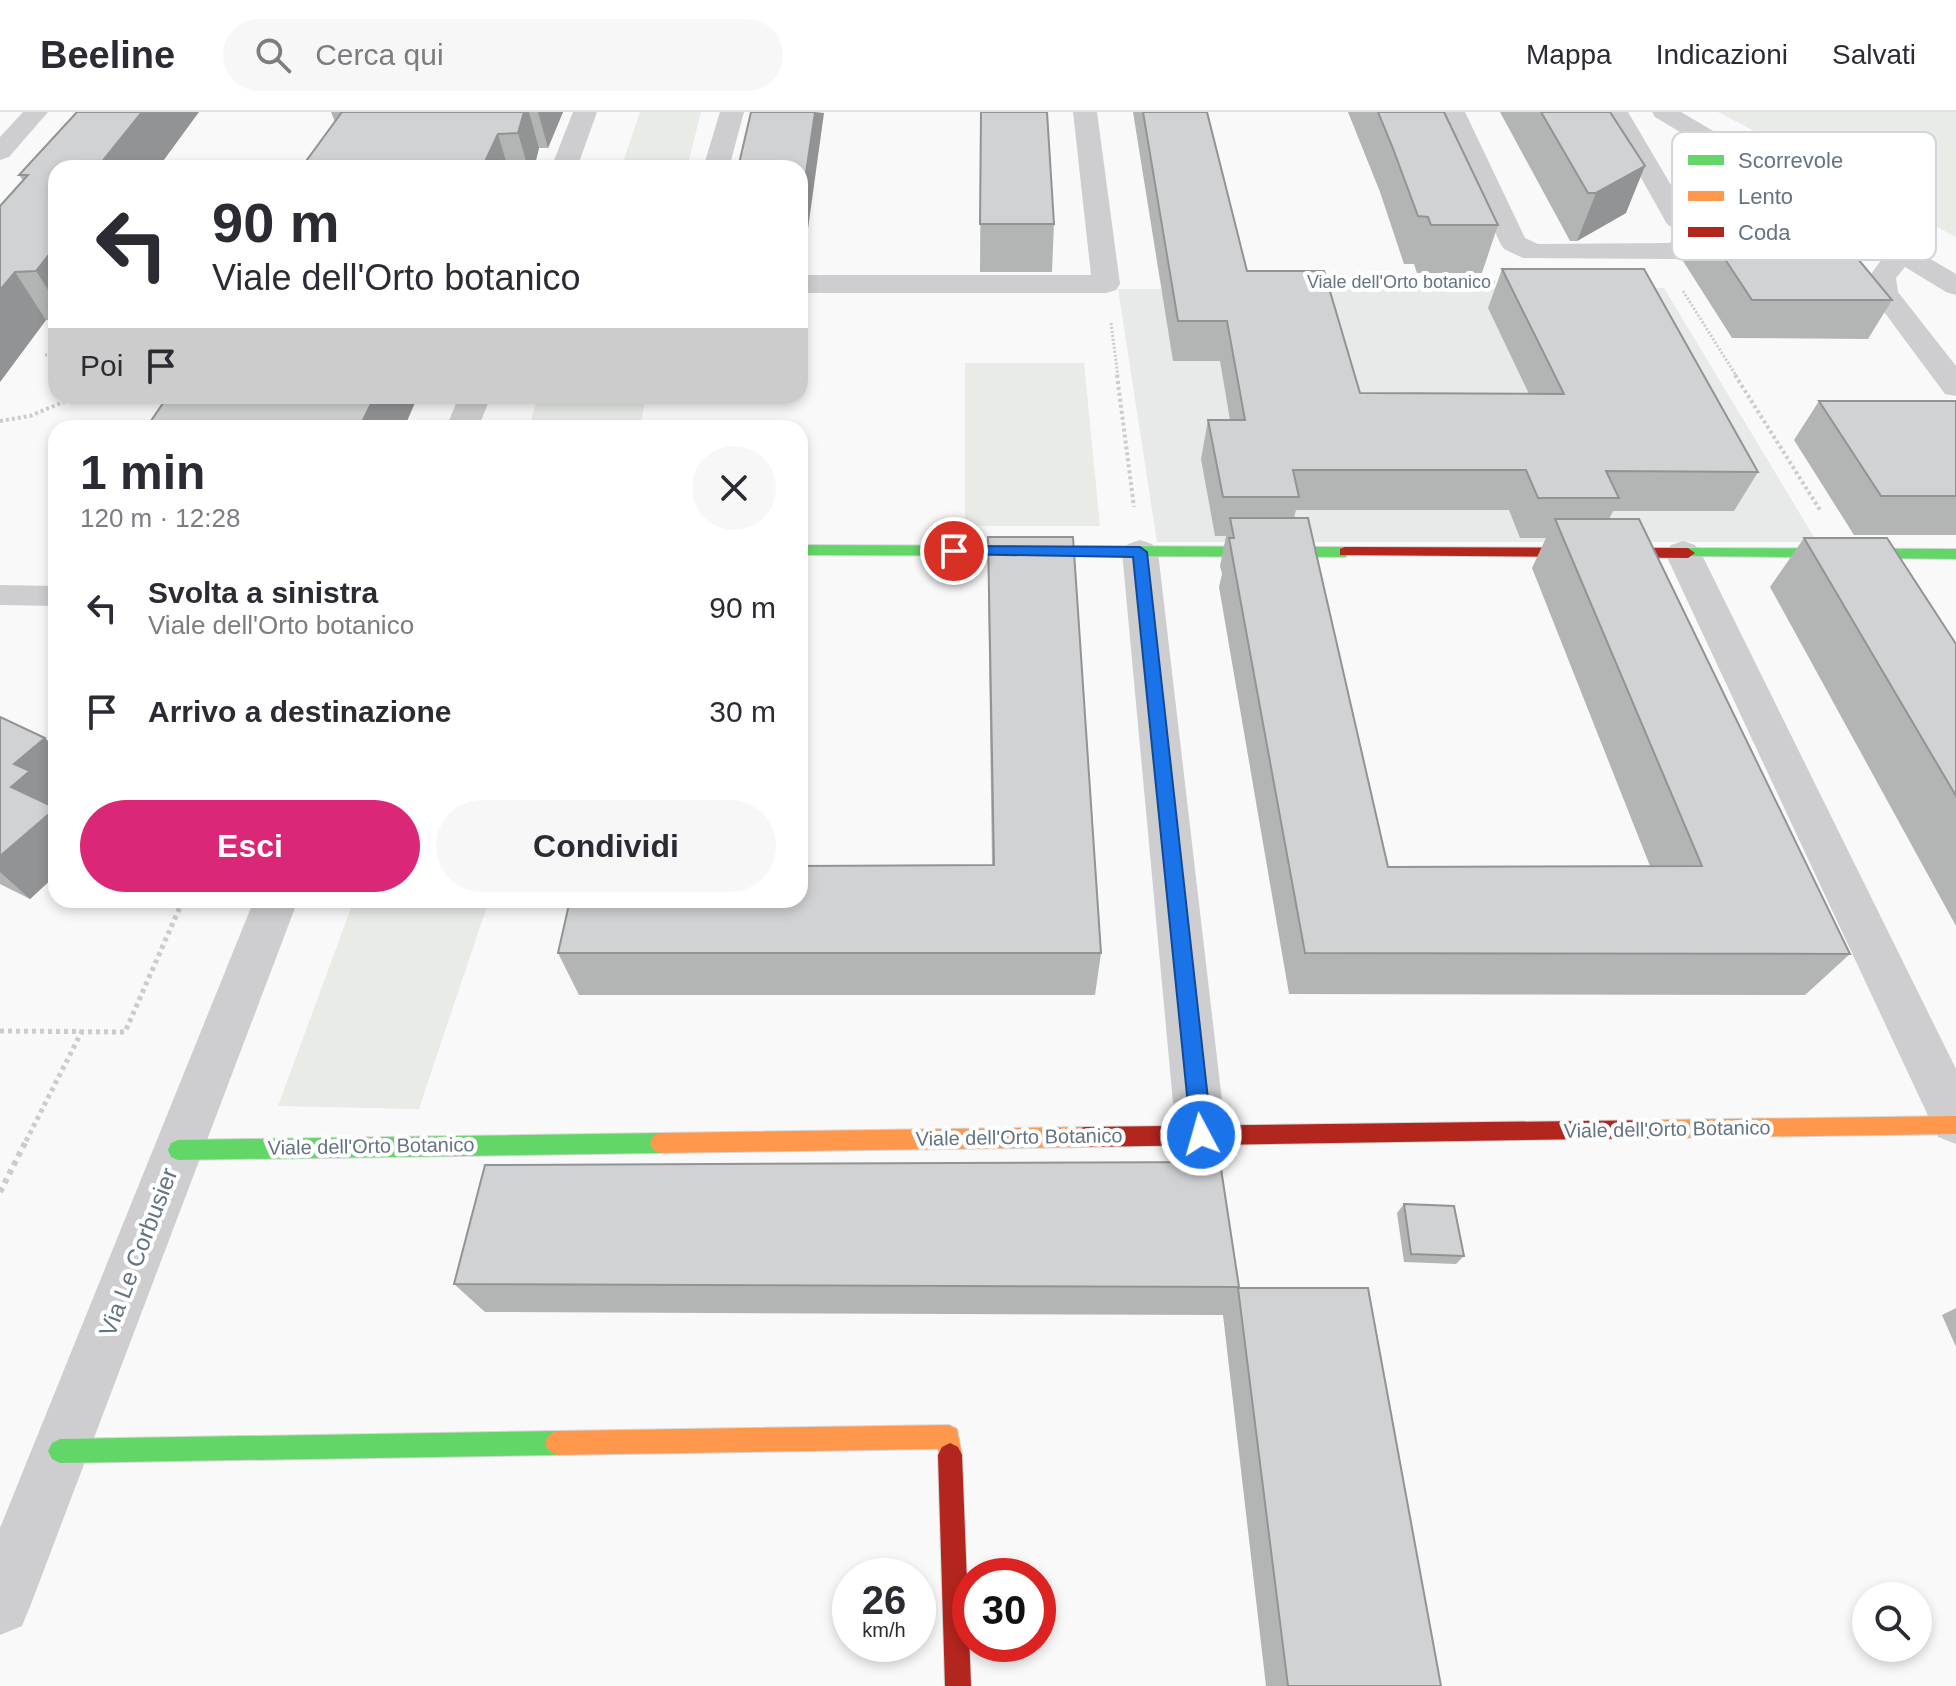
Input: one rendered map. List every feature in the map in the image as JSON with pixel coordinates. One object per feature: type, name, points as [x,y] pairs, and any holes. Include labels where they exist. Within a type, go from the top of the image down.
[{"type":"street","points":[[0,152],[36,112]]},
{"type":"street","points":[[567,160],[585,112]]},
{"type":"street","points":[[718,160],[732,112]]},
{"type":"street","points":[[808,284],[1106,284],[1085,112]]},
{"type":"street","points":[[1453,112],[1514,243],[1533,252],[1672,251]]},
{"type":"street","points":[[1616,112],[1672,208]]},
{"type":"street","points":[[1664,112],[1698,132]]},
{"type":"street","points":[[1886,260],[1882,278],[1884,293],[1956,387]]},
{"type":"street","points":[[1912,260],[1956,286]]},
{"type":"street","points":[[808,550],[1956,554]]},
{"type":"street","points":[[1140,552],[1201,1135]]},
{"type":"street","points":[[1683,553],[1956,1123]]},
{"type":"street","name":"Via Le Corbusier","points":[[0,1604],[273,908]]},
{"type":"street","name":"Viale dell'Orto Botanico","points":[[178,1150],[1956,1123]]},
{"type":"street","points":[[60,1451],[949,1437],[958,1686]]},
{"type":"lane","points":[[0,595],[48,596]]},
{"type":"path","name":"Viale dell'Orto botanico","points":[[1313,283],[1496,282]]},
{"type":"path","points":[[1678,282],[1848,554]]},
{"type":"path","points":[[1106,284],[1140,552]]},
{"type":"path","points":[[0,421],[30,416],[58,404]]},
{"type":"path","points":[[0,1031],[125,1032],[179,908]]},
{"type":"path","points":[[0,1192],[82,1031]]},
{"type":"shaded area","points":[[640,112],[701,112],[689,160],[624,160]]},
{"type":"shaded area","points":[[1718,112],[1956,112],[1956,237],[1936,226],[1936,132],[1756,132]]},
{"type":"shaded area","points":[[1664,288],[1817,542],[1157,542],[1118,289]]},
{"type":"shaded area","points":[[965,363],[1084,363],[1100,526],[965,526]]},
{"type":"shaded area","points":[[536,404],[644,404],[642,420],[531,420]]},
{"type":"shaded area","points":[[351,908],[486,908],[419,1109],[278,1106]]},
{"type":"building","points":[[77,112],[142,112],[103,160],[48,160],[48,256],[36,271],[15,272],[0,290],[0,206],[28,175],[19,175]]},
{"type":"building","points":[[342,112],[524,112],[518,133],[498,134],[486,160],[307,160]]},
{"type":"building","points":[[751,112],[815,112],[808,160],[740,160]]},
{"type":"building","points":[[981,112],[1047,112],[1054,224],[980,224]]},
{"type":"building","points":[[1143,112],[1207,112],[1247,271],[1324,271],[1360,393],[1564,394],[1502,269],[1644,269],[1758,472],[1606,471],[1619,498],[1538,498],[1526,470],[1293,470],[1299,497],[1223,497],[1208,420],[1245,420],[1227,321],[1178,321]]},
{"type":"building","points":[[1378,112],[1444,112],[1498,225],[1431,225],[1428,217],[1418,216]]},
{"type":"building","points":[[1541,112],[1610,112],[1645,166],[1596,193],[1588,193]]},
{"type":"building","points":[[1726,260],[1859,260],[1892,300],[1752,300]]},
{"type":"building","points":[[1819,401],[1956,401],[1956,496],[1881,496]]},
{"type":"building","points":[[162,404],[371,404],[363,420],[152,420]]},
{"type":"building","points":[[1230,518],[1308,518],[1388,867],[1702,866],[1555,519],[1639,519],[1850,954],[1305,953],[1229,538],[1234,538]]},
{"type":"building","points":[[988,537],[1073,537],[1101,953],[558,953],[568,908],[808,908],[808,866],[994,865]]},
{"type":"building","points":[[1804,538],[1887,538],[1956,644],[1956,796]]},
{"type":"building","points":[[0,717],[45,738],[14,764],[30,771],[11,787],[48,804],[48,815],[0,856]]},
{"type":"building","points":[[1220,1162],[1239,1287],[454,1284],[485,1165]]},
{"type":"building","points":[[1404,1204],[1454,1206],[1464,1256],[1411,1254]]},
{"type":"building","points":[[1238,1288],[1368,1288],[1441,1686],[1288,1686]]},
{"type":"traffic: fast","points":[[808,550],[1345,552]]},
{"type":"traffic: fast","points":[[1688,553],[1956,554]]},
{"type":"traffic: fast","points":[[178,1150],[660,1143]]},
{"type":"traffic: fast","points":[[60,1451],[557,1443]]},
{"type":"traffic: slow","points":[[1658,1129],[1956,1125]]},
{"type":"traffic: slow","points":[[660,1143],[1084,1137]]},
{"type":"traffic: slow","points":[[557,1443],[949,1437],[950,1455]]},
{"type":"traffic: jam","points":[[1345,552],[1688,553]]},
{"type":"traffic: jam","points":[[1084,1137],[1658,1129]]},
{"type":"traffic: jam","points":[[950,1455],[958,1686]]},
{"type":"route","points":[[954,551],[1140,552],[1201,1135]]}]
